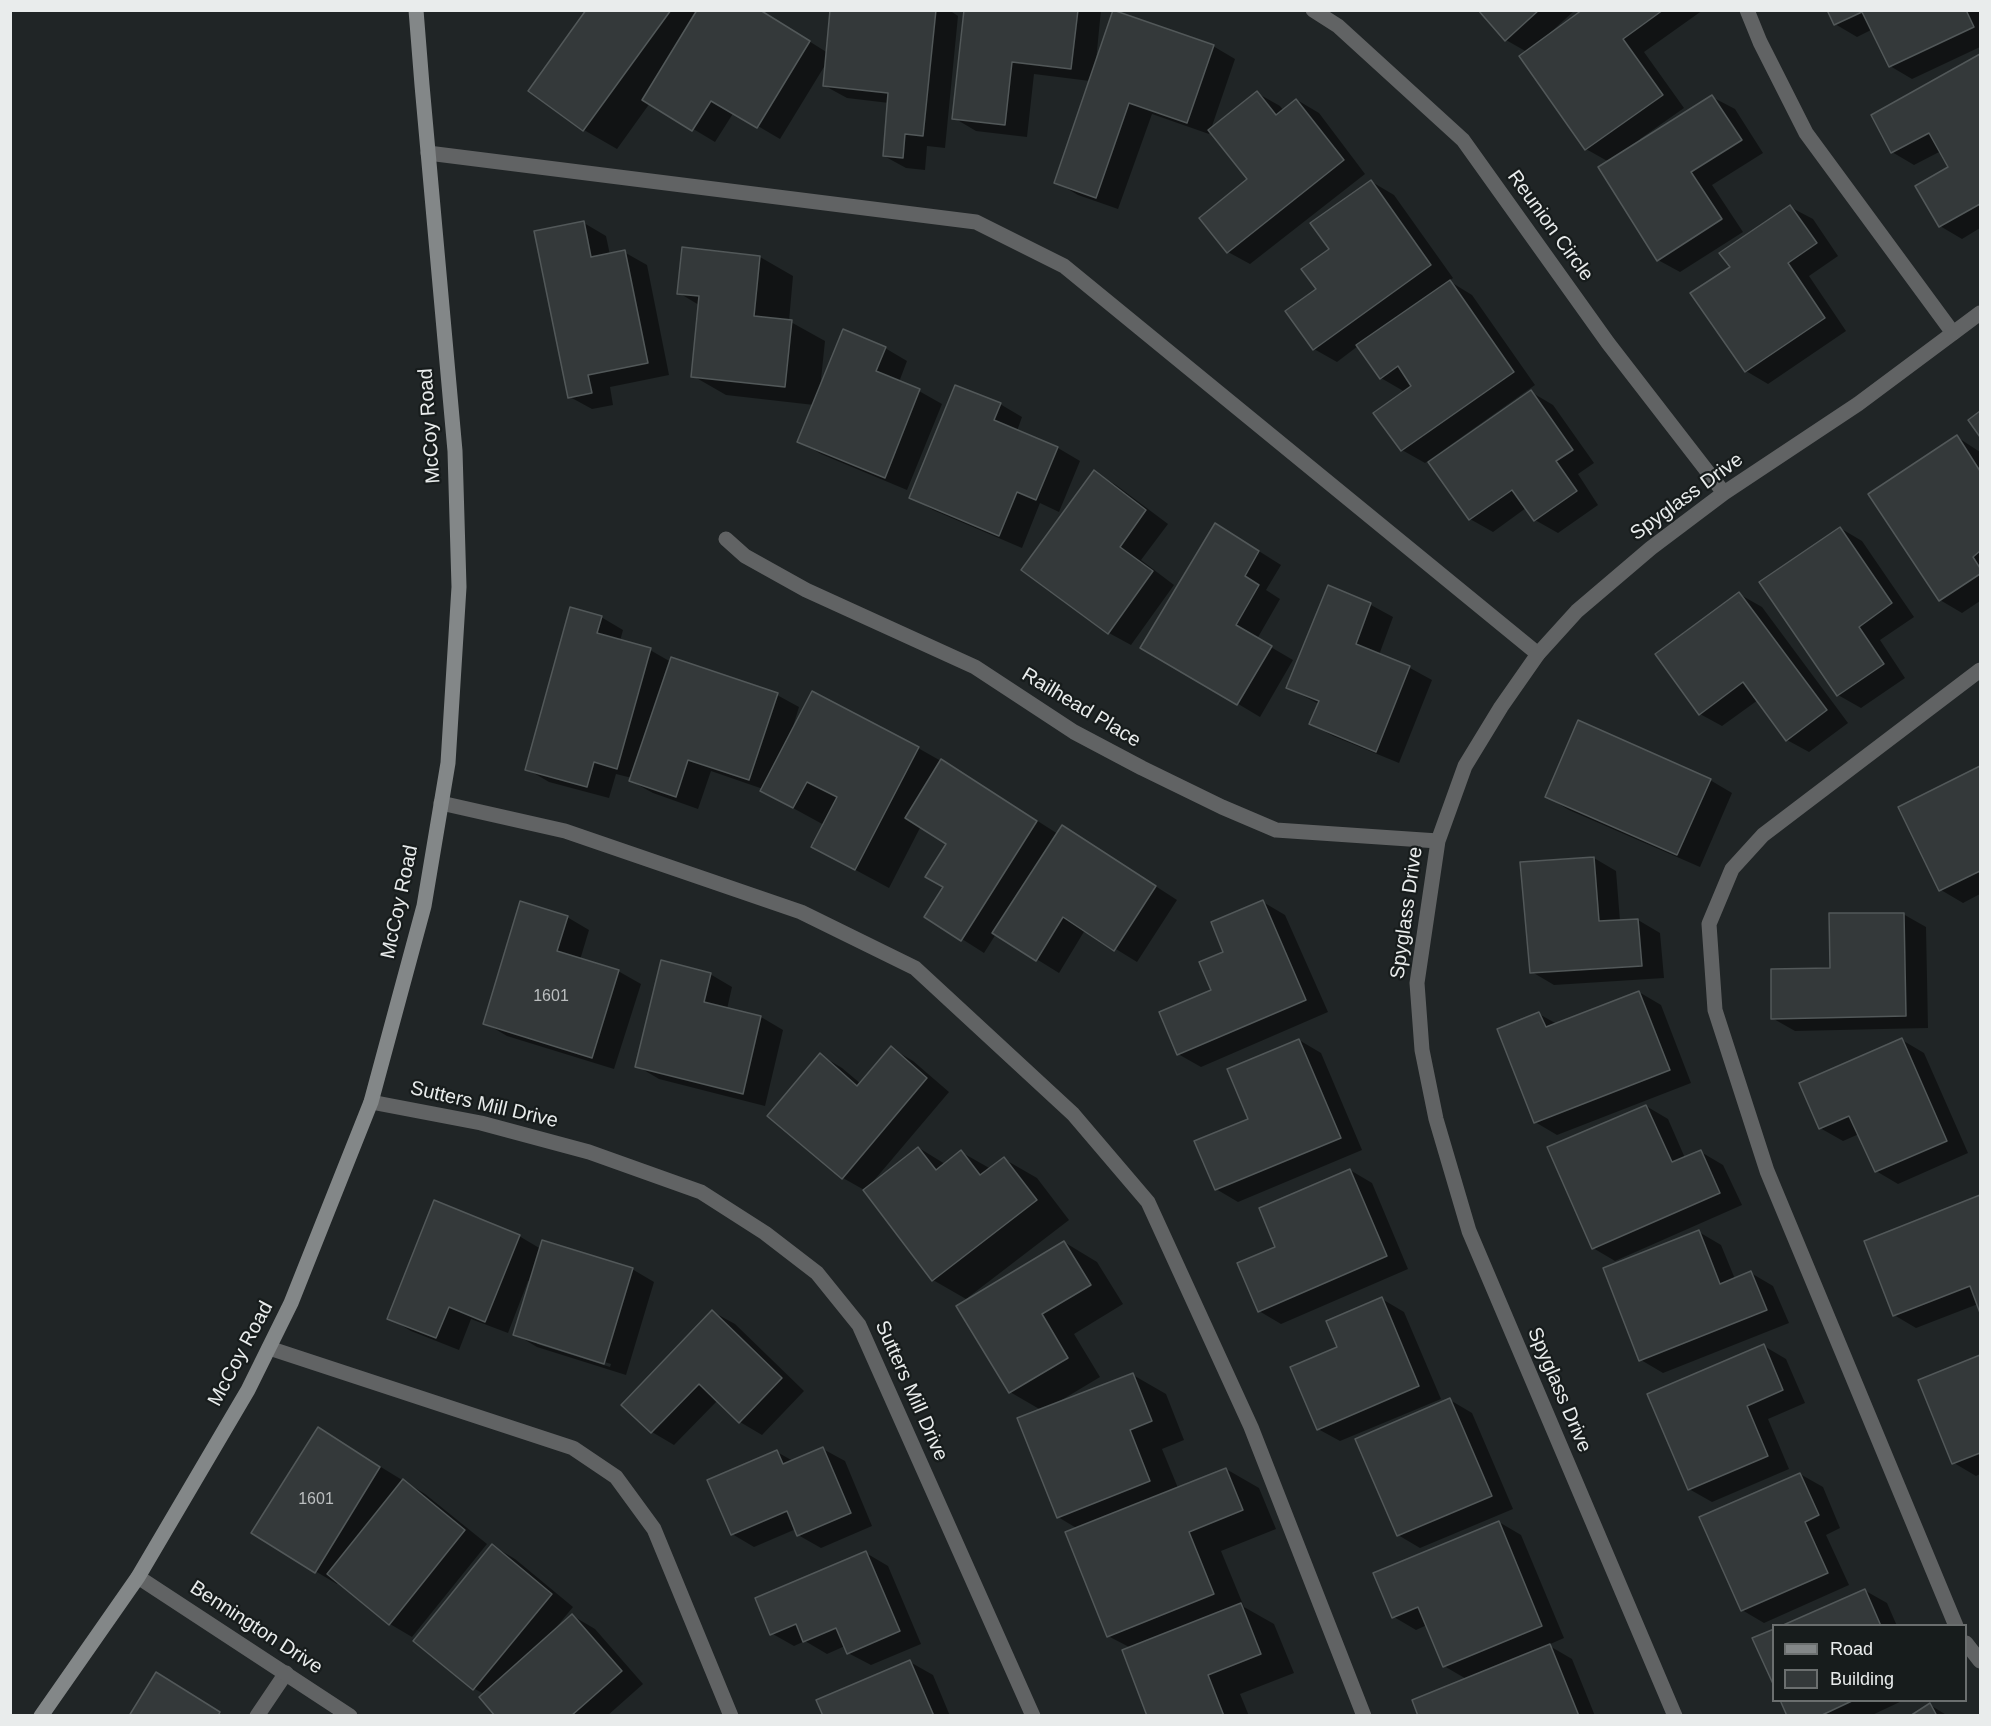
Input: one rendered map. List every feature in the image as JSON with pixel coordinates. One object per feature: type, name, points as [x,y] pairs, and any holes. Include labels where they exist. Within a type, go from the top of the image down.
[{"type":"street","name":"McCoy Road","points":[[41,1716],[138,1577],[248,1390],[291,1303],[370,1102],[424,906],[448,763],[459,587],[455,451],[416,10]]},
{"type":"street","name":"Reunion Circle","points":[[1313,10],[1338,26],[1463,140],[1608,343],[1724,493]]},
{"type":"street","points":[[1747,10],[1760,42],[1806,133],[1953,333]]},
{"type":"street","points":[[428,153],[976,222],[1064,266],[1538,654]]},
{"type":"street","name":"Spyglass Drive","points":[[1675,1716],[1469,1231],[1436,1119],[1422,1050],[1416,982],[1438,841],[1465,766],[1501,707],[1538,654],[1577,611],[1651,548],[1724,493],[1858,404],[1980,314]]},
{"type":"street","name":"Railhead Place","points":[[726,539],[745,556],[806,590],[975,667],[1074,732],[1221,807],[1276,830],[1438,841]]},
{"type":"street","points":[[1955,1624],[1767,1171],[1715,1010],[1709,924],[1732,869],[1763,835],[1980,670]]},
{"type":"street","points":[[441,803],[564,831],[811,917],[915,968],[1073,1114],[1148,1202],[1251,1427],[1364,1716]]},
{"type":"street","name":"Sutters Mill Drive","points":[[370,1102],[481,1123],[578,1149],[701,1192],[765,1233],[817,1273],[859,1325],[1033,1716]]},
{"type":"street","points":[[269,1348],[573,1448],[616,1477],[654,1529],[730,1716]]},
{"type":"street","name":"Bennington Drive","points":[[138,1577],[350,1716]]},
{"type":"street","points":[[1967,1645],[1980,1661]]},
{"type":"street","points":[[257,1716],[286,1674]]},
{"type":"building","points":[[586,10],[671,10],[583,131],[528,91]]},
{"type":"building","points":[[697,10],[760,10],[810,41],[757,128],[711,101],[692,131],[642,100]]},
{"type":"building","points":[[830,10],[936,10],[923,136],[905,134],[903,158],[883,156],[888,93],[823,86]]},
{"type":"building","points":[[964,10],[1078,10],[1071,69],[1012,62],[1005,125],[952,119]]},
{"type":"building","points":[[1113,10],[1214,45],[1187,123],[1129,103],[1096,198],[1054,183]]},
{"type":"building","points":[[1478,10],[1539,10],[1505,41]]},
{"type":"building","points":[[1582,10],[1663,10],[1623,39],[1663,95],[1585,150],[1519,56]]},
{"type":"building","points":[[1827,10],[1966,10],[1974,27],[1889,67],[1862,12],[1834,25]]},
{"type":"building","points":[[1980,54],[1980,204],[1939,227],[1915,186],[1948,167],[1929,133],[1891,153],[1871,115]]},
{"type":"building","points":[[1257,91],[1276,115],[1296,99],[1344,160],[1227,253],[1199,218],[1247,179],[1208,130]]},
{"type":"building","points":[[1712,95],[1742,140],[1691,172],[1722,219],[1657,261],[1598,167]]},
{"type":"building","points":[[1371,180],[1431,265],[1313,350],[1285,311],[1316,289],[1301,269],[1329,249],[1310,223]]},
{"type":"building","points":[[1790,205],[1817,243],[1788,263],[1825,318],[1745,372],[1690,293],[1730,267],[1719,253]]},
{"type":"building","points":[[584,221],[591,257],[625,250],[648,363],[588,375],[592,393],[568,398],[534,231]]},
{"type":"building","points":[[682,247],[760,256],[754,316],[792,320],[785,387],[691,377],[699,296],[677,294]]},
{"type":"building","points":[[1450,280],[1514,372],[1401,451],[1373,413],[1411,386],[1398,366],[1380,379],[1356,345]]},
{"type":"building","points":[[843,329],[886,347],[876,371],[920,389],[885,478],[797,442]]},
{"type":"building","points":[[955,385],[1001,403],[994,420],[1058,447],[1036,500],[1017,492],[999,536],[909,498]]},
{"type":"building","points":[[1531,390],[1573,450],[1556,461],[1577,491],[1534,521],[1512,490],[1469,520],[1428,462]]},
{"type":"building","points":[[1980,411],[1980,437],[1968,420]]},
{"type":"building","points":[[1957,435],[1980,471],[1980,551],[1973,557],[1980,568],[1980,574],[1939,601],[1868,494]]},
{"type":"building","points":[[1094,470],[1146,510],[1120,547],[1153,571],[1108,634],[1021,570]]},
{"type":"building","points":[[1215,523],[1259,551],[1245,576],[1259,585],[1236,625],[1272,646],[1237,705],[1140,648]]},
{"type":"building","points":[[1840,527],[1892,603],[1859,627],[1884,664],[1837,696],[1759,582]]},
{"type":"building","points":[[1328,585],[1371,603],[1356,644],[1410,666],[1376,752],[1309,724],[1319,701],[1286,688]]},
{"type":"building","points":[[1739,592],[1827,710],[1786,741],[1743,682],[1699,715],[1655,654]]},
{"type":"building","points":[[570,607],[602,616],[597,633],[651,648],[617,769],[594,762],[587,787],[525,770]]},
{"type":"building","points":[[671,657],[778,693],[749,780],[688,760],[676,797],[629,781]]},
{"type":"building","points":[[812,691],[919,747],[855,870],[811,847],[837,797],[807,782],[793,808],[760,791]]},
{"type":"building","points":[[1578,720],[1711,779],[1677,855],[1545,797]]},
{"type":"building","points":[[941,759],[1037,821],[961,941],[924,917],[943,887],[925,877],[946,844],[905,818]]},
{"type":"building","points":[[1980,766],[1980,871],[1939,891],[1898,807]]},
{"type":"building","points":[[1062,825],[1156,886],[1114,951],[1063,917],[1036,961],[992,933]]},
{"type":"building","points":[[1594,857],[1599,921],[1638,919],[1642,966],[1530,973],[1520,862]]},
{"type":"building","points":[[1263,900],[1306,1000],[1177,1055],[1159,1012],[1211,990],[1199,962],[1223,952],[1211,922]]},
{"type":"building","points":[[520,901],[568,916],[557,951],[619,970],[592,1058],[483,1024]]},
{"type":"building","points":[[1829,913],[1904,913],[1906,1016],[1771,1019],[1771,969],[1830,968]]},
{"type":"building","points":[[661,960],[711,973],[704,1002],[761,1016],[743,1094],[635,1067]]},
{"type":"building","points":[[1639,991],[1670,1070],[1534,1123],[1497,1029],[1539,1012],[1546,1027]]},
{"type":"building","points":[[1902,1038],[1947,1141],[1875,1172],[1849,1116],[1819,1129],[1799,1083]]},
{"type":"building","points":[[1299,1039],[1341,1138],[1215,1190],[1194,1141],[1248,1119],[1227,1069]]},
{"type":"building","points":[[891,1046],[927,1078],[842,1179],[767,1116],[820,1053],[857,1086]]},
{"type":"building","points":[[1646,1105],[1672,1162],[1701,1150],[1720,1193],[1592,1249],[1547,1147]]},
{"type":"building","points":[[918,1147],[936,1170],[961,1150],[980,1175],[1004,1157],[1037,1200],[932,1281],[863,1190]]},
{"type":"building","points":[[1350,1169],[1387,1256],[1258,1312],[1237,1263],[1275,1247],[1259,1208]]},
{"type":"building","points":[[1980,1195],[1980,1313],[1970,1286],[1893,1316],[1864,1241]]},
{"type":"building","points":[[434,1200],[520,1235],[485,1322],[449,1307],[436,1338],[387,1319]]},
{"type":"building","points":[[1699,1230],[1720,1284],[1751,1271],[1767,1310],[1639,1361],[1603,1268]]},
{"type":"building","points":[[542,1240],[633,1268],[604,1364],[513,1335]]},
{"type":"building","points":[[1064,1241],[1091,1285],[1042,1314],[1068,1358],[1009,1393],[956,1306]]},
{"type":"building","points":[[1382,1297],[1419,1386],[1317,1430],[1290,1367],[1337,1347],[1326,1321]]},
{"type":"building","points":[[712,1310],[782,1378],[739,1423],[699,1384],[651,1433],[621,1405]]},
{"type":"building","points":[[1764,1344],[1783,1390],[1747,1406],[1768,1456],[1688,1490],[1647,1394]]},
{"type":"building","points":[[1980,1355],[1980,1453],[1952,1464],[1918,1380]]},
{"type":"building","points":[[1133,1373],[1152,1421],[1130,1430],[1150,1481],[1057,1518],[1017,1418]]},
{"type":"building","points":[[1450,1398],[1492,1496],[1397,1536],[1355,1439]]},
{"type":"building","points":[[318,1427],[380,1467],[315,1573],[251,1533]]},
{"type":"building","points":[[823,1447],[851,1513],[797,1536],[787,1511],[731,1535],[707,1480],[777,1450],[783,1464]]},
{"type":"building","points":[[1226,1468],[1243,1510],[1189,1532],[1214,1594],[1107,1637],[1065,1532]]},
{"type":"building","points":[[1800,1473],[1819,1515],[1805,1522],[1828,1573],[1741,1611],[1699,1517]]},
{"type":"building","points":[[403,1479],[465,1530],[389,1625],[327,1574]]},
{"type":"building","points":[[1499,1521],[1542,1626],[1443,1667],[1418,1607],[1392,1618],[1373,1573]]},
{"type":"building","points":[[492,1544],[552,1594],[473,1690],[413,1641]]},
{"type":"building","points":[[866,1551],[900,1631],[847,1654],[836,1628],[803,1642],[796,1624],[770,1635],[755,1598]]},
{"type":"building","points":[[1865,1589],[1880,1624],[1786,1624]]},
{"type":"building","points":[[1241,1603],[1261,1654],[1208,1675],[1224,1716],[1147,1716],[1122,1650]]},
{"type":"building","points":[[572,1614],[622,1671],[571,1716],[495,1716],[479,1697]]},
{"type":"building","points":[[1772,1630],[1772,1682],[1752,1638]]},
{"type":"building","points":[[1550,1644],[1579,1716],[1418,1716],[1412,1700]]},
{"type":"building","points":[[910,1660],[934,1716],[823,1716],[816,1700]]},
{"type":"building","points":[[156,1672],[220,1712],[218,1716],[129,1716]]},
{"type":"building","points":[[1781,1702],[1850,1702],[1820,1716],[1787,1716]]},
{"type":"building","points":[[1930,1703],[1937,1716],[1910,1716]]}]
